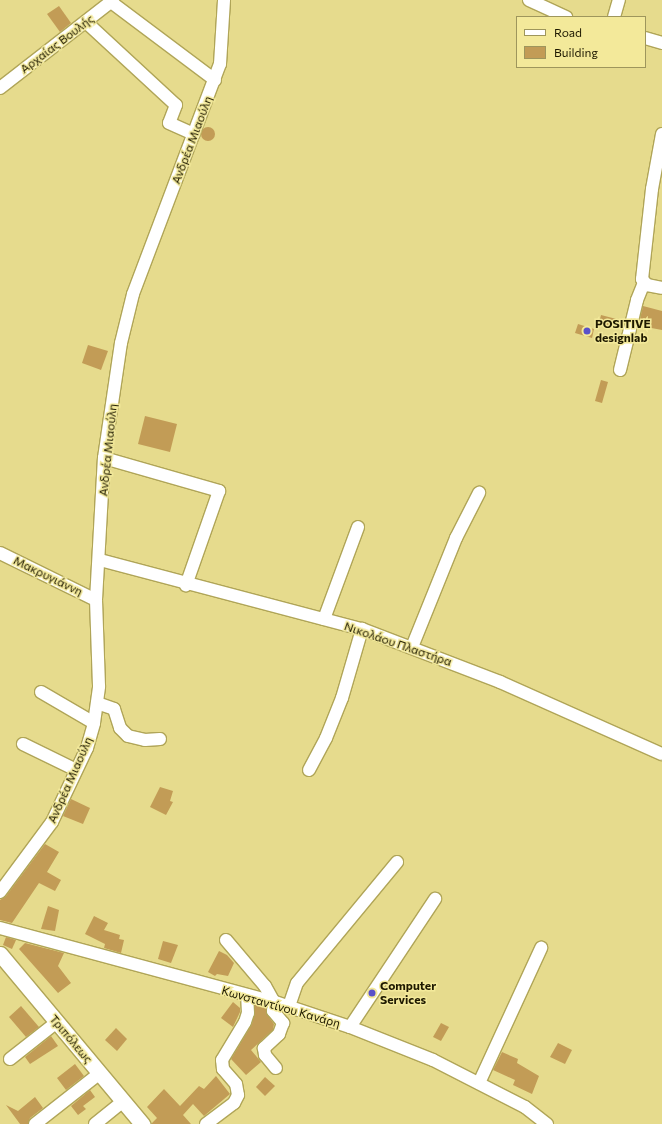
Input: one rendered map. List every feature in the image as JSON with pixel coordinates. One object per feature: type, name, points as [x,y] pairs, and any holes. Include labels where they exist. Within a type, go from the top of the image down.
[{"type":"main road","name":"Τριπόλεως","points":[[0,954],[142,1124]]},
{"type":"street","name":"Ανδρέα Μιαούλη","points":[[0,892],[52,822],[87,748],[94,723],[97,703],[96,600],[100,560],[104,458],[121,343],[134,294],[220,64],[224,0]]},
{"type":"street","points":[[529,0],[564,16]]},
{"type":"street","points":[[614,16],[619,0]]},
{"type":"street","points":[[112,1],[215,80]]},
{"type":"street","name":"Αρχαίας Βουλής","points":[[0,88],[41,54],[87,23],[112,1]]},
{"type":"street","points":[[87,23],[176,105],[169,123],[194,134]]},
{"type":"street","points":[[646,38],[662,43]]},
{"type":"street","points":[[620,370],[637,300],[644,283],[652,189],[662,134]]},
{"type":"street","points":[[644,283],[662,288]]},
{"type":"street","points":[[104,458],[219,491],[186,585]]},
{"type":"street","points":[[412,647],[456,538],[479,493]]},
{"type":"street","points":[[324,619],[358,526]]},
{"type":"street","name":"Μακρυγιάννη","points":[[0,553],[96,600]]},
{"type":"street","name":"Νικολάου Πλαστήρα","points":[[100,560],[186,585],[362,629],[500,682],[662,754]]},
{"type":"street","points":[[308,770],[326,738],[342,698],[362,629]]},
{"type":"street","points":[[41,692],[94,723]]},
{"type":"street","points":[[97,703],[114,710],[120,728],[128,736],[144,740],[160,739]]},
{"type":"street","points":[[23,744],[76,770]]},
{"type":"street","points":[[289,1006],[297,983],[397,862]]},
{"type":"street","points":[[350,1027],[435,899]]},
{"type":"street","name":"Κωνσταντίνου Κανάρη","points":[[0,928],[275,1002],[350,1027],[433,1060],[525,1107],[547,1124]]},
{"type":"street","points":[[226,940],[265,986],[275,1002],[273,1011],[283,1023],[279,1034],[264,1048],[265,1055],[276,1068]]},
{"type":"street","points":[[479,1083],[541,948]]},
{"type":"street","points":[[206,1124],[234,1103],[238,1095],[236,1084],[223,1069],[222,1060],[245,1022],[247,995]]},
{"type":"street","points":[[10,1059],[57,1022]]},
{"type":"street","points":[[35,1124],[100,1073]]},
{"type":"street","points":[[95,1124],[123,1101]]},
{"type":"building","points":[[59,6],[71,23],[60,32],[47,14]]},
{"type":"building","points":[[205,127],[211,127],[215,131],[215,137],[211,141],[205,141],[201,137],[201,131]]},
{"type":"building","points":[[643,306],[662,311],[662,330],[641,326],[639,323]]},
{"type":"building","points":[[601,315],[624,321],[622,329],[599,323]]},
{"type":"building","points":[[578,324],[594,329],[592,338],[575,333]]},
{"type":"building","points":[[88,345],[108,351],[101,370],[82,363]]},
{"type":"building","points":[[601,380],[608,382],[602,403],[595,401]]},
{"type":"building","points":[[145,416],[177,424],[170,452],[138,444]]},
{"type":"building","points":[[160,787],[173,791],[170,801],[173,802],[166,815],[150,807]]},
{"type":"building","points":[[71,799],[90,808],[83,824],[63,816]]},
{"type":"building","points":[[45,844],[59,852],[47,872],[61,880],[55,891],[39,883],[12,923],[0,920],[0,900],[6,896]]},
{"type":"building","points":[[48,906],[59,910],[55,931],[41,929]]},
{"type":"building","points":[[94,916],[108,923],[104,930],[120,935],[119,939],[124,940],[121,953],[104,948],[105,944],[85,934]]},
{"type":"building","points":[[6,937],[16,940],[12,949],[3,945]]},
{"type":"building","points":[[163,941],[178,945],[171,963],[158,959]]},
{"type":"building","points":[[25,943],[64,953],[58,966],[71,983],[58,993],[19,949]]},
{"type":"building","points":[[219,951],[227,955],[234,963],[228,976],[217,974],[215,976],[208,972]]},
{"type":"building","points":[[233,1002],[240,1008],[240,1012],[233,1027],[221,1018]]},
{"type":"building","points":[[255,1004],[266,1007],[266,1013],[274,1024],[273,1030],[251,1050],[261,1062],[246,1075],[231,1059],[252,1024]]},
{"type":"building","points":[[21,1006],[39,1027],[26,1037],[9,1017]]},
{"type":"building","points":[[441,1023],[449,1027],[441,1041],[433,1037]]},
{"type":"building","points":[[116,1028],[127,1039],[117,1051],[105,1040]]},
{"type":"building","points":[[51,1036],[58,1046],[30,1064],[25,1057]]},
{"type":"building","points":[[558,1043],[572,1050],[565,1064],[550,1057]]},
{"type":"building","points":[[502,1052],[518,1059],[517,1063],[539,1076],[532,1094],[513,1085],[515,1080],[493,1070]]},
{"type":"building","points":[[75,1064],[84,1076],[66,1090],[57,1078]]},
{"type":"building","points":[[216,1076],[230,1094],[204,1116],[193,1104],[183,1115],[191,1124],[151,1124],[157,1118],[147,1107],[164,1089],[180,1106],[199,1086],[204,1089]]},
{"type":"building","points":[[265,1077],[275,1086],[265,1096],[256,1087]]},
{"type":"building","points":[[90,1090],[95,1097],[83,1106],[86,1109],[78,1115],[71,1106]]},
{"type":"building","points":[[35,1097],[43,1108],[30,1118],[28,1124],[20,1124],[6,1105],[18,1111]]},
{"type":"place","name":"POSITIVE designlab","points":[[587,331]]},
{"type":"place","name":"Computer Services","points":[[372,993]]}]
